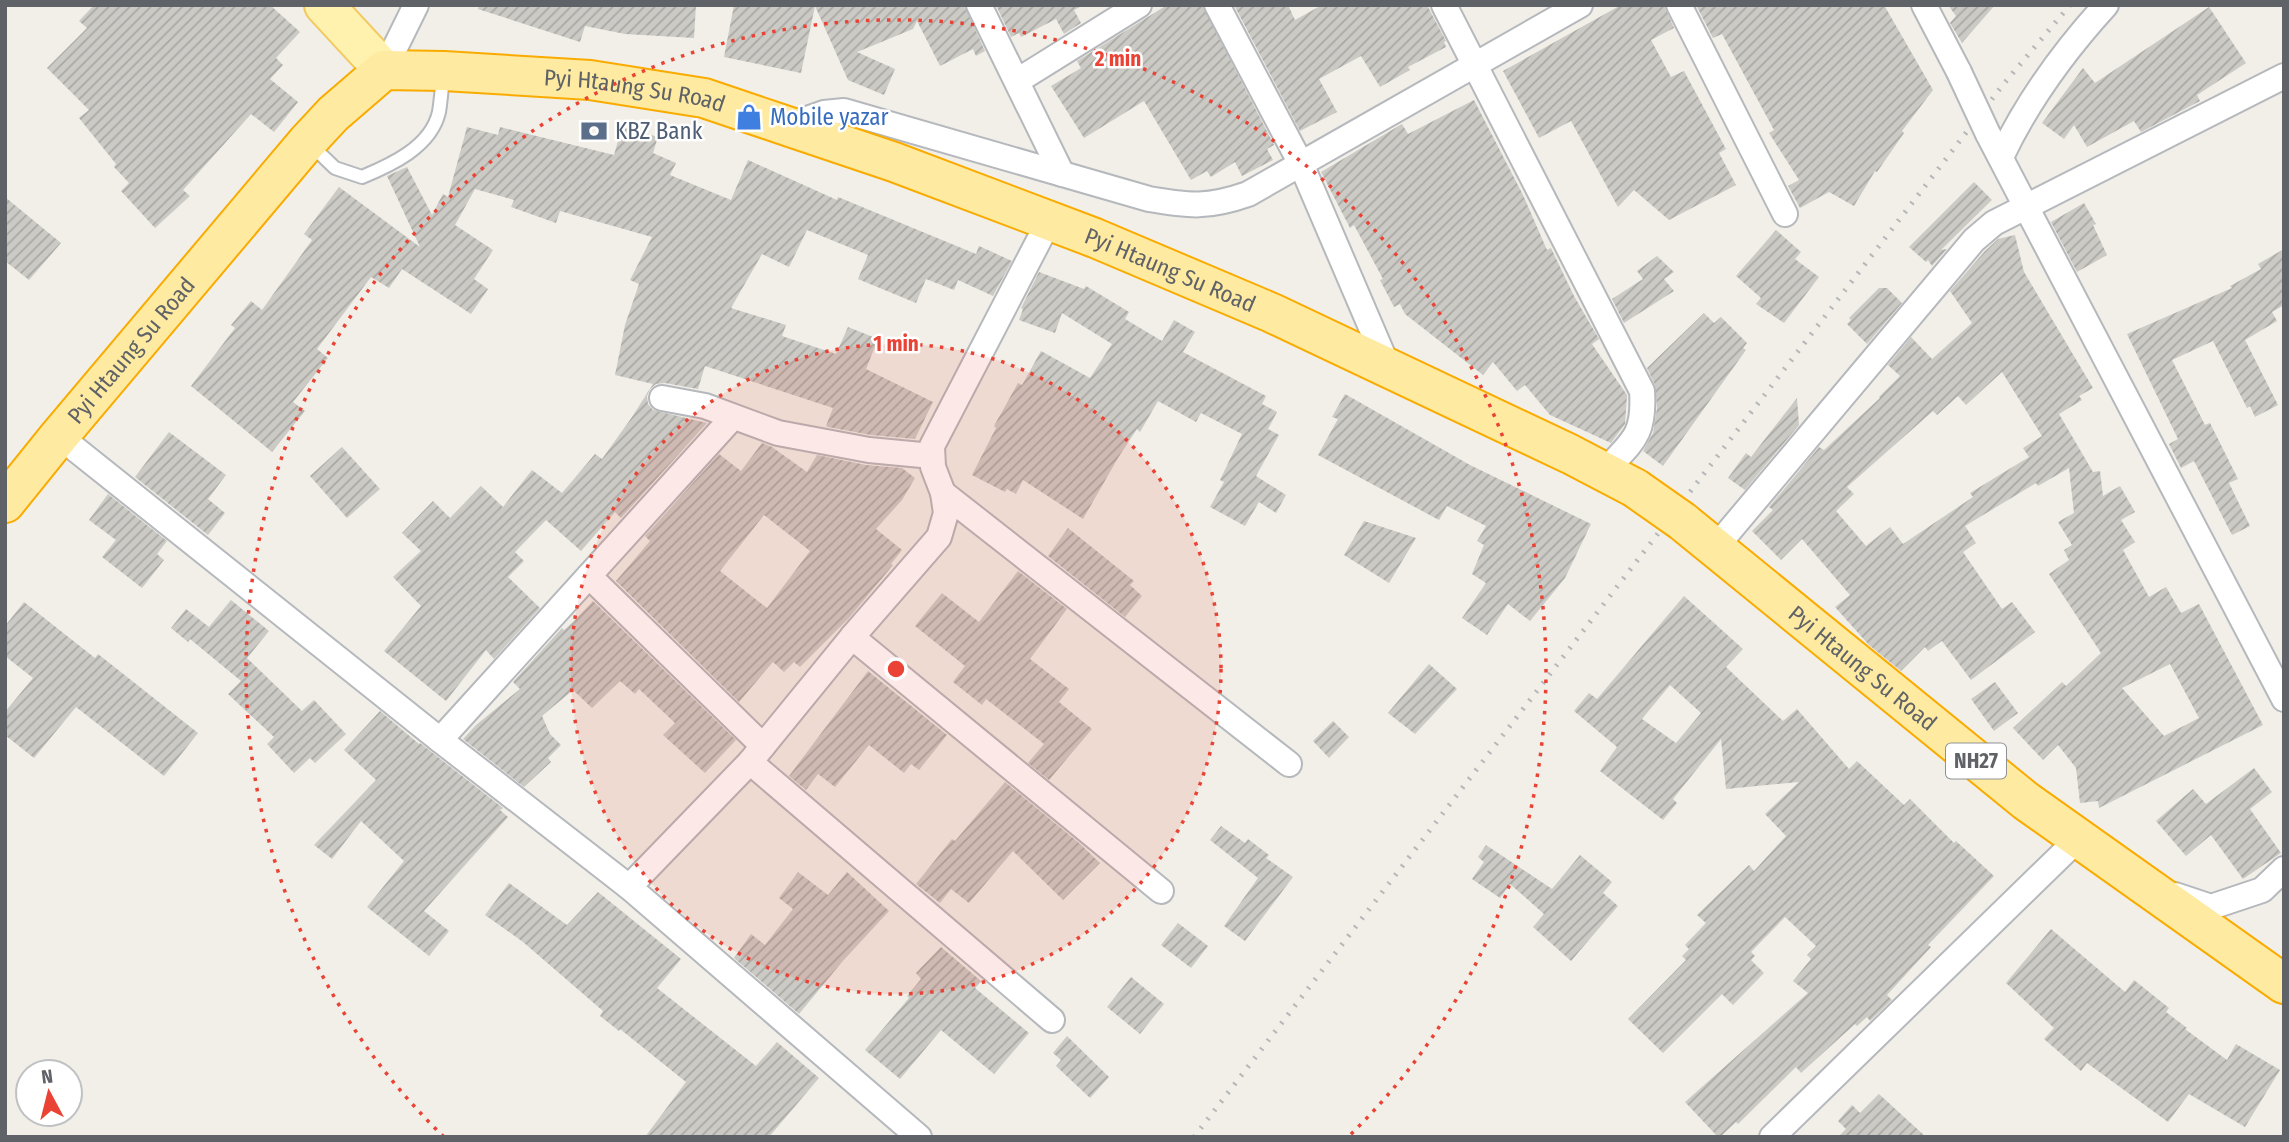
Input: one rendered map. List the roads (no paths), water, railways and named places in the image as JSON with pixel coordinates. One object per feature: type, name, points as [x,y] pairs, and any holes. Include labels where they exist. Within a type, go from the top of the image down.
[{"type":"highway","name":"Pyi Htaung Su Road","points":[[5,503],[307,142],[333,114],[384,70],[590,80],[704,98],[894,162],[1095,238],[1272,313],[1619,480],[1682,521],[2026,801],[2284,984]]},
{"type":"main road","points":[[324,5],[384,70]]},
{"type":"street","points":[[384,70],[416,5]]},
{"type":"street","points":[[979,5],[1062,174]]},
{"type":"street","points":[[1017,81],[1139,5]]},
{"type":"street","points":[[1217,5],[1301,164],[1388,367]]},
{"type":"street","points":[[1444,5],[1642,391],[1644,414],[1619,480]]},
{"type":"street","points":[[787,126],[824,113],[844,111],[1149,199],[1191,206],[1222,203],[1248,194],[1580,5]]},
{"type":"street","points":[[1679,5],[1785,214]]},
{"type":"street","points":[[1924,5],[1988,134],[2284,699]]},
{"type":"street","points":[[2001,157],[2013,132],[2048,78],[2106,5]]},
{"type":"street","points":[[1715,548],[1974,240],[1994,223],[2284,76]]},
{"type":"street","points":[[629,887],[756,754],[939,537],[946,513],[943,493],[933,467],[932,446],[1049,221]]},
{"type":"street","points":[[662,398],[705,406],[778,433],[869,450],[932,456]]},
{"type":"street","points":[[440,740],[733,417]]},
{"type":"street","points":[[59,436],[629,887],[919,1137]]},
{"type":"street","points":[[943,493],[1289,764]]},
{"type":"street","points":[[589,576],[756,754],[1052,1020]]},
{"type":"street","points":[[852,637],[1161,891]]},
{"type":"street","points":[[1772,1137],[2079,838]]},
{"type":"street","points":[[2144,884],[2211,907],[2262,890],[2284,869]]},
{"type":"lane","points":[[307,142],[335,168],[362,177],[395,163],[423,140],[438,115],[443,71]]},
{"type":"railway","points":[[1194,1137],[2002,86],[2070,5]]},
{"type":"place","name":"Mobile yazar","points":[[749,117]]},
{"type":"place","name":"KBZ Bank","points":[[594,131]]}]
